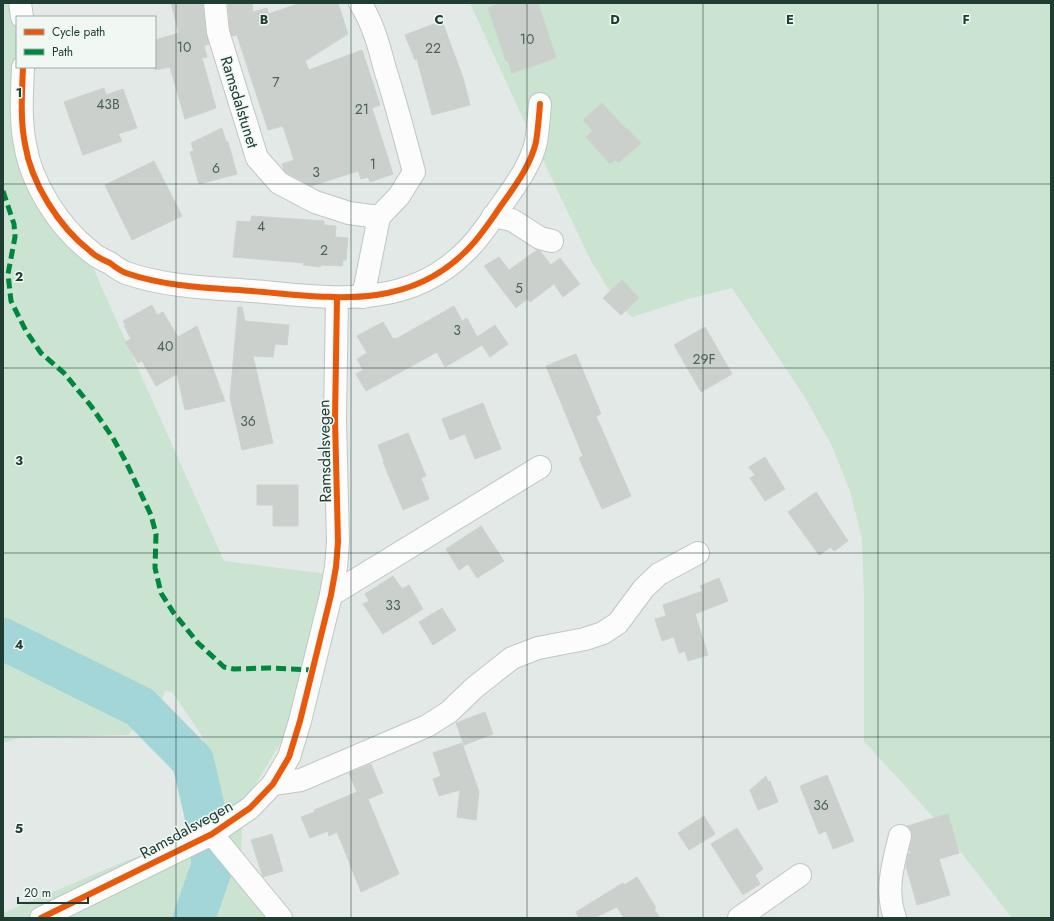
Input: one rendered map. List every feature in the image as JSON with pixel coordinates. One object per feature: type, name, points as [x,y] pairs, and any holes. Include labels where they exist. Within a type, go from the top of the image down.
[{"type":"street","points":[[20,3],[22,16]]},
{"type":"street","name":"Ramsdalstunet","points":[[215,3],[218,32],[257,158],[280,183],[315,202],[349,213],[379,217]]},
{"type":"street","points":[[360,3],[366,12],[376,36],[414,172],[399,196],[379,217],[363,297]]},
{"type":"street","points":[[23,68],[22,117],[25,146],[32,171],[45,200],[65,227],[90,252],[125,272],[157,281],[197,286],[337,298],[376,296],[397,291],[424,281],[445,269],[466,252],[493,216],[530,159],[535,143],[540,104]]},
{"type":"street","points":[[493,216],[512,220],[540,238],[552,242]]},
{"type":"street","name":"Ramsdalsvegen","points":[[41,918],[212,834],[250,808],[273,784],[289,757],[300,721],[331,595],[336,567],[338,542],[335,418],[337,298]]},
{"type":"street","points":[[331,595],[540,467]]},
{"type":"street","points":[[273,784],[301,780],[427,726],[449,712],[479,684],[512,658],[538,648],[585,639],[603,633],[618,623],[644,588],[659,574],[698,553]]},
{"type":"street","points":[[212,834],[281,918]]},
{"type":"street","points":[[895,918],[892,910],[890,878],[900,836]]},
{"type":"street","points":[[739,918],[800,875]]},
{"type":"green space","points":[[3,3],[19,3],[16,16],[16,68],[23,145],[82,243],[224,561],[327,574],[327,626],[283,739],[252,790],[242,826],[241,856],[283,918],[3,918],[3,913],[128,860],[172,846],[206,827],[217,805],[207,753],[201,734],[172,692],[165,691],[163,698],[128,735],[19,738],[3,743]]},
{"type":"green space","points":[[470,3],[1051,3],[1051,918],[1012,918],[935,819],[864,741],[864,600],[862,538],[850,491],[832,446],[804,396],[732,288],[688,299],[632,317],[615,300],[591,261]]},
{"type":"building","points":[[171,3],[203,3],[206,33],[209,44],[204,46],[207,57],[202,58],[216,108],[185,119],[170,67],[155,70],[156,40],[179,33]]},
{"type":"building","points":[[228,3],[252,3],[253,12],[267,8],[268,14],[301,3],[338,3],[348,34],[305,61],[309,70],[362,50],[380,105],[372,108],[393,174],[370,182],[368,177],[361,179],[358,171],[311,186],[284,170],[282,164],[294,160],[283,126],[268,130],[237,35],[232,36]]},
{"type":"building","points":[[502,3],[538,3],[556,58],[512,73],[508,61],[506,61],[488,8]]},
{"type":"building","points":[[442,21],[463,78],[470,105],[432,115],[417,59],[415,60],[405,35]]},
{"type":"building","points":[[104,88],[106,95],[123,89],[137,128],[118,134],[122,141],[83,155],[64,102]]},
{"type":"building","points":[[602,103],[641,143],[618,163],[615,160],[610,164],[586,137],[593,131],[583,120]]},
{"type":"building","points":[[222,128],[226,142],[228,142],[237,174],[199,184],[190,152],[194,151],[191,143]]},
{"type":"building","points":[[154,161],[182,216],[132,240],[105,185]]},
{"type":"building","points":[[252,216],[324,221],[324,225],[336,226],[335,237],[348,238],[346,260],[343,260],[342,266],[321,265],[320,267],[303,265],[304,263],[233,257],[237,221],[250,222]]},
{"type":"building","points":[[537,250],[540,251],[551,265],[560,258],[580,284],[563,297],[554,284],[530,302],[527,299],[516,308],[484,266],[499,257],[509,270]]},
{"type":"building","points":[[622,280],[639,298],[621,315],[603,298]]},
{"type":"building","points":[[152,305],[157,315],[163,312],[178,337],[197,326],[225,401],[185,410],[177,374],[156,386],[142,361],[138,363],[125,342],[131,339],[123,321]]},
{"type":"building","points":[[454,306],[462,321],[467,318],[477,337],[495,325],[508,344],[490,357],[482,345],[445,367],[437,352],[366,391],[356,374],[363,370],[357,359],[367,353],[357,336],[383,322],[393,339],[396,339]]},
{"type":"building","points":[[238,307],[242,307],[245,321],[289,325],[287,345],[275,344],[273,357],[253,356],[273,443],[242,450],[230,398]]},
{"type":"building","points":[[705,327],[732,374],[701,392],[674,345]]},
{"type":"building","points":[[576,354],[601,414],[596,416],[631,496],[602,509],[579,458],[583,456],[546,366]]},
{"type":"building","points":[[483,403],[501,449],[475,459],[465,434],[450,440],[442,419]]},
{"type":"building","points":[[408,433],[426,476],[421,478],[429,499],[403,510],[383,462],[384,461],[378,445]]},
{"type":"building","points":[[765,457],[785,489],[765,501],[750,478],[755,475],[749,467]]},
{"type":"building","points":[[257,485],[298,485],[298,526],[273,526],[273,505],[257,505]]},
{"type":"building","points":[[816,492],[848,541],[834,551],[831,547],[819,555],[788,512]]},
{"type":"building","points":[[481,526],[504,561],[477,578],[468,564],[459,570],[446,549]]},
{"type":"building","points":[[393,576],[402,589],[409,585],[423,609],[383,634],[363,604],[369,601],[365,594]]},
{"type":"building","points":[[719,578],[728,601],[695,614],[708,655],[688,661],[685,651],[679,653],[674,637],[662,641],[655,619],[666,616],[663,605],[703,591],[700,586]]},
{"type":"building","points":[[442,608],[456,630],[433,645],[419,622]]},
{"type":"building","points":[[485,712],[493,734],[464,745],[456,723]]},
{"type":"building","points":[[462,743],[479,792],[476,820],[457,817],[460,790],[439,796],[433,779],[441,776],[433,753]]},
{"type":"building","points":[[371,764],[383,793],[368,799],[399,874],[361,892],[337,832],[329,836],[328,831],[310,838],[301,817],[357,792],[349,773]]},
{"type":"building","points":[[827,775],[854,841],[833,849],[826,831],[819,834],[800,786]]},
{"type":"building","points":[[766,776],[768,782],[770,781],[778,802],[758,810],[750,790]]},
{"type":"building","points":[[948,814],[959,853],[939,859],[950,895],[917,905],[906,866],[908,854],[911,853],[909,850],[912,839],[912,832],[907,826]]},
{"type":"building","points":[[704,816],[715,834],[689,850],[678,833]]},
{"type":"building","points":[[737,828],[763,869],[755,875],[760,884],[743,895],[711,844]]},
{"type":"building","points":[[272,834],[283,871],[263,877],[251,840]]},
{"type":"building","points":[[637,877],[656,908],[654,909],[660,918],[624,918],[617,907],[594,918],[579,918],[576,912],[623,883],[624,885]]},
{"type":"waterway","points":[[3,639],[140,707],[193,761],[205,813],[213,864],[194,918]]},
{"type":"marked path","points":[[3,191],[14,224],[15,237],[8,274],[11,301],[26,331],[41,353],[64,373],[91,406],[113,438],[126,462],[151,515],[156,534],[155,568],[161,593],[173,612],[198,643],[224,667],[234,669],[269,668],[313,670]]},
{"type":"cycle path","points":[[23,68],[22,125],[28,159],[33,174],[57,217],[92,253],[118,269],[141,278],[205,288],[309,296],[364,296],[391,292],[417,284],[442,271],[465,252],[489,223],[525,170],[536,142],[540,104]]},
{"type":"cycle path","points":[[41,918],[212,834],[250,808],[273,784],[289,757],[300,721],[331,595],[336,567],[338,542],[335,419],[337,298]]}]
